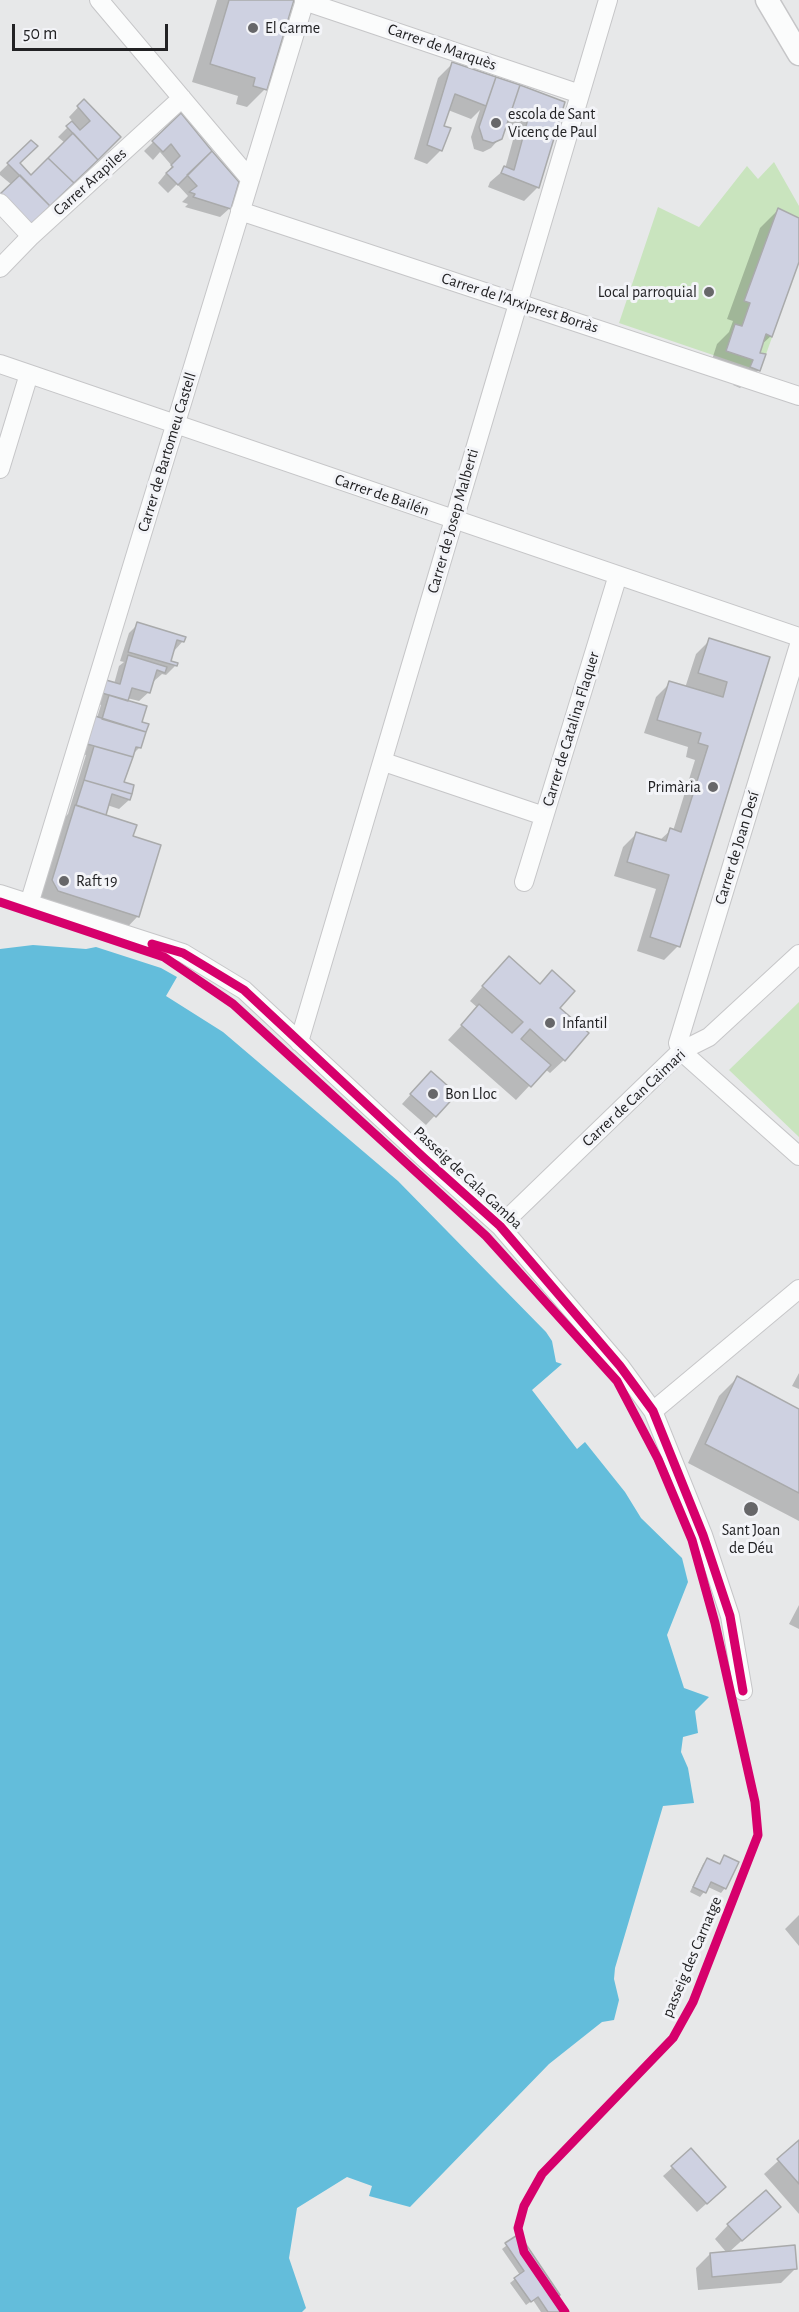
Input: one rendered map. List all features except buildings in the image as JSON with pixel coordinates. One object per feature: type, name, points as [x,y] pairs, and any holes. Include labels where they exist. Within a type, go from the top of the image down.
[{"type":"street","points":[[99,0],[250,179]]},
{"type":"street","name":"Carrer de Josep Malberti","points":[[299,1042],[384,762],[453,519],[608,0]]},
{"type":"street","points":[[767,0],[799,54]]},
{"type":"street","name":"Carrer de Marquès","points":[[304,1],[580,94]]},
{"type":"street","name":"Carrer de Bartomeu Castell","points":[[28,904],[304,1]]},
{"type":"street","name":"Carrer Arapiles","points":[[0,268],[182,98]]},
{"type":"street","points":[[0,203],[32,236]]},
{"type":"street","name":"Carrer de l'Arxiprest Borràs","points":[[240,211],[799,396]]},
{"type":"street","name":"Carrer de Bailén","points":[[0,364],[799,637]]},
{"type":"street","points":[[0,470],[28,374]]},
{"type":"street","name":"Carrer de Catalina Flaquer","points":[[524,882],[618,575]]},
{"type":"street","name":"Carrer de Joan Desí","points":[[681,1051],[678,1043],[799,645]]},
{"type":"street","points":[[384,762],[544,816]]},
{"type":"street","name":"Passeig de Cala Gamba","points":[[0,894],[183,953],[244,990],[500,1226],[620,1366],[653,1411],[703,1535],[729,1616],[743,1691]]},
{"type":"street","name":"Carrer de Can Caimari","points":[[500,1226],[681,1051],[709,1037],[799,954]]},
{"type":"street","points":[[681,1051],[799,1156]]},
{"type":"street","points":[[653,1411],[799,1289]]},
{"type":"green space","name":"Local parroquial","points":[[774,162],[799,206],[799,262],[760,371],[619,323],[658,207],[699,227],[747,166],[758,179]]},
{"type":"green space","points":[[799,1002],[799,1137],[729,1070]]},
{"type":"water","points":[[33,945],[86,949],[96,947],[161,968],[177,977],[166,996],[223,1032],[398,1181],[546,1332],[552,1341],[556,1362],[562,1364],[532,1390],[577,1449],[585,1442],[625,1492],[641,1518],[682,1558],[688,1582],[667,1635],[684,1688],[709,1697],[695,1711],[698,1733],[683,1737],[681,1752],[688,1768],[694,1803],[663,1806],[615,1968],[614,1979],[619,2000],[614,2020],[602,2022],[549,2064],[410,2207],[369,2196],[372,2186],[347,2177],[297,2208],[289,2258],[306,2308],[302,2312],[0,2312],[0,949]]},
{"type":"cycle path","name":"passeig des Carnatge","points":[[0,902],[164,957],[233,1004],[486,1236],[617,1381],[658,1459],[692,1540],[715,1623],[755,1802],[758,1835],[693,2002],[673,2038],[542,2174],[524,2206],[518,2228],[524,2252],[565,2312]]},
{"type":"cycle path","points":[[152,944],[183,953],[244,990],[500,1226],[620,1366],[653,1411],[703,1535],[730,1616],[743,1691]]},
{"type":"place","name":"El Carme","points":[[253,28]]},
{"type":"place","name":"escola de Sant Vicenç de Paul","points":[[496,123]]},
{"type":"place","name":"Local parroquial","points":[[709,292]]},
{"type":"place","name":"Primària","points":[[713,787]]},
{"type":"place","name":"Raft 19","points":[[64,881]]},
{"type":"place","name":"Infantil","points":[[550,1023]]},
{"type":"place","name":"Bon Lloc","points":[[433,1094]]},
{"type":"place","name":"Sant Joan de Déu","points":[[751,1509]]}]
